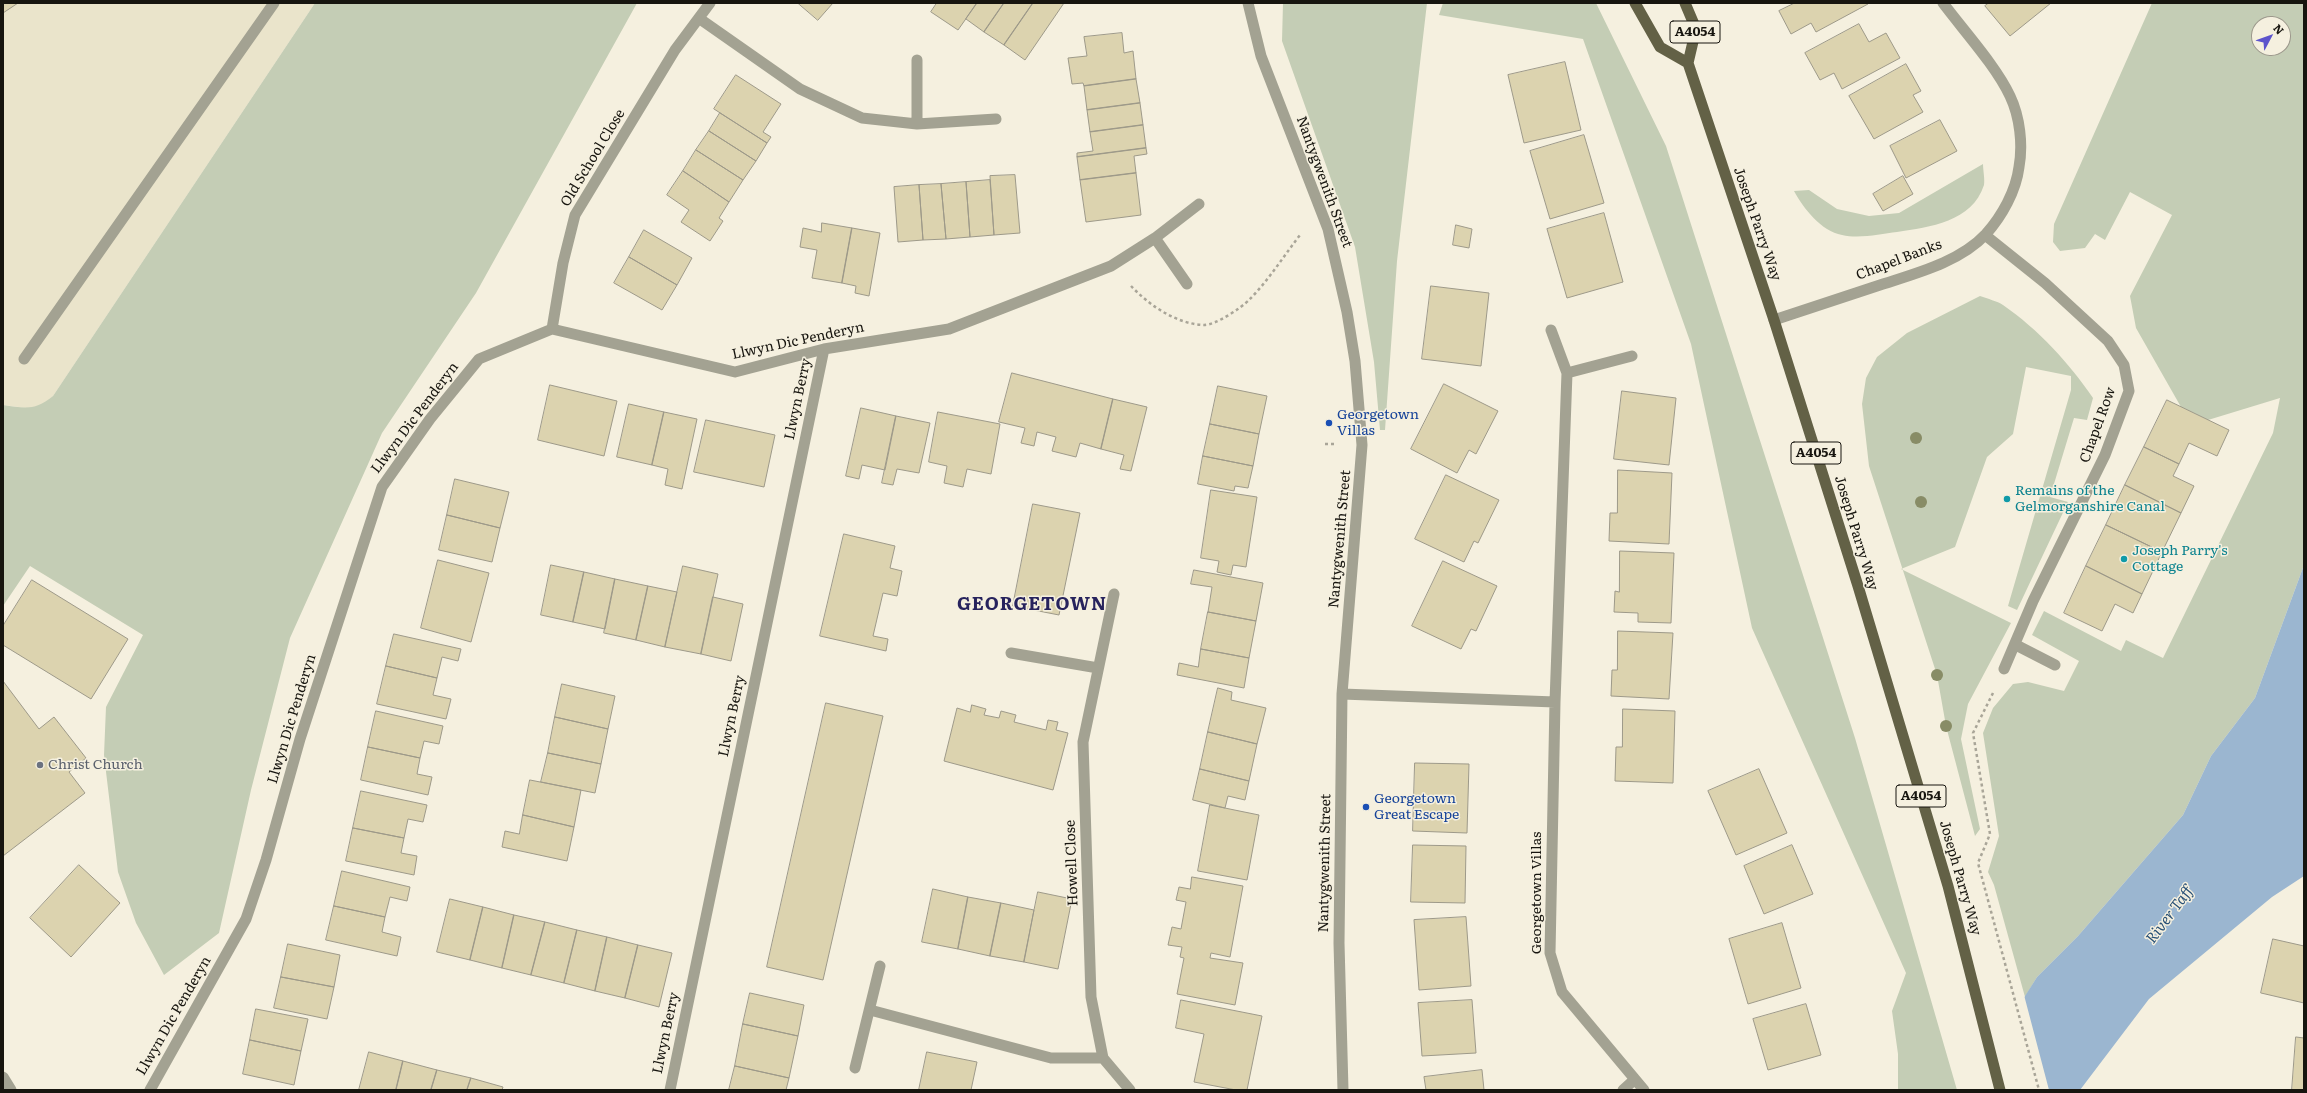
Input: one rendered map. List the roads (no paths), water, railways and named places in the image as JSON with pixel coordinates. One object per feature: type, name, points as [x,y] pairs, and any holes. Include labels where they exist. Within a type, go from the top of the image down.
[{"type":"main road","name":"A4054","points":[[1635,3],[1660,47],[1688,63],[1696,29],[1685,3]]},
{"type":"main road","name":"Joseph Parry Way","points":[[1688,63],[1774,320],[1858,586],[1946,878],[2000,1090]]},
{"type":"street","points":[[24,359],[274,3]]},
{"type":"street","name":"Old School Close","points":[[552,329],[563,263],[575,215],[675,50],[700,19],[710,3]]},
{"type":"street","name":"Chapel Banks","points":[[1774,320],[1931,268],[1964,251],[1985,235],[2004,210],[2018,179],[2022,152],[2018,120],[2010,96],[1993,69],[1943,3]]},
{"type":"street","name":"Nantygwenith Street","points":[[1249,4],[1261,56],[1328,229],[1346,306],[1355,361],[1362,446],[1342,694],[1340,943],[1343,1090]]},
{"type":"street","points":[[700,19],[800,89],[862,118],[918,124],[996,119]]},
{"type":"street","points":[[917,60],[918,124]]},
{"type":"street","name":"Llwyn Dic Penderyn","points":[[150,1090],[246,919],[266,860],[300,739],[382,487],[430,419],[479,359],[552,329],[735,372],[824,349],[949,329],[1111,266],[1155,238],[1199,204]]},
{"type":"street","name":"Chapel Row","points":[[1985,235],[2045,283],[2108,341],[2124,365],[2130,391],[2105,456],[2033,601],[2016,645],[2004,669]]},
{"type":"street","points":[[1155,238],[1187,284]]},
{"type":"street","name":"Georgetown Villas","points":[[1551,330],[1567,373],[1555,702],[1550,953],[1562,992],[1634,1080],[1644,1090]]},
{"type":"street","name":"Llwyn Berry","points":[[670,1090],[824,349]]},
{"type":"street","points":[[1567,373],[1632,356]]},
{"type":"street","name":"Howell Close","points":[[1114,594],[1083,742],[1091,997],[1104,1058],[1130,1090]]},
{"type":"street","points":[[2016,645],[2055,665]]},
{"type":"street","points":[[1011,653],[1098,668]]},
{"type":"street","points":[[1342,694],[1555,702]]},
{"type":"street","points":[[855,1068],[880,966]]},
{"type":"street","points":[[870,1010],[1052,1058],[1104,1058]]},
{"type":"street","points":[[3,1076],[11,1090]]},
{"type":"street","points":[[1623,1090],[1634,1080]]},
{"type":"water","name":"River Taff","points":[[2304,565],[2304,876],[2272,897],[2149,999],[2080,1090],[1966,1090],[2037,977],[2078,936],[2183,815],[2211,756],[2255,698]]},
{"type":"place","name":"Georgetown Villas","points":[[1329,423]]},
{"type":"place","name":"Remains of the Gelmorganshire Canal","points":[[2007,499]]},
{"type":"place","name":"Joseph Parry's Cottage","points":[[2124,559]]},
{"type":"place","name":"Christ Church","points":[[40,765]]},
{"type":"place","name":"Georgetown Great Escape","points":[[1366,807]]},
{"type":"district","name":"GEORGETOWN","points":[[1032,605]]}]
